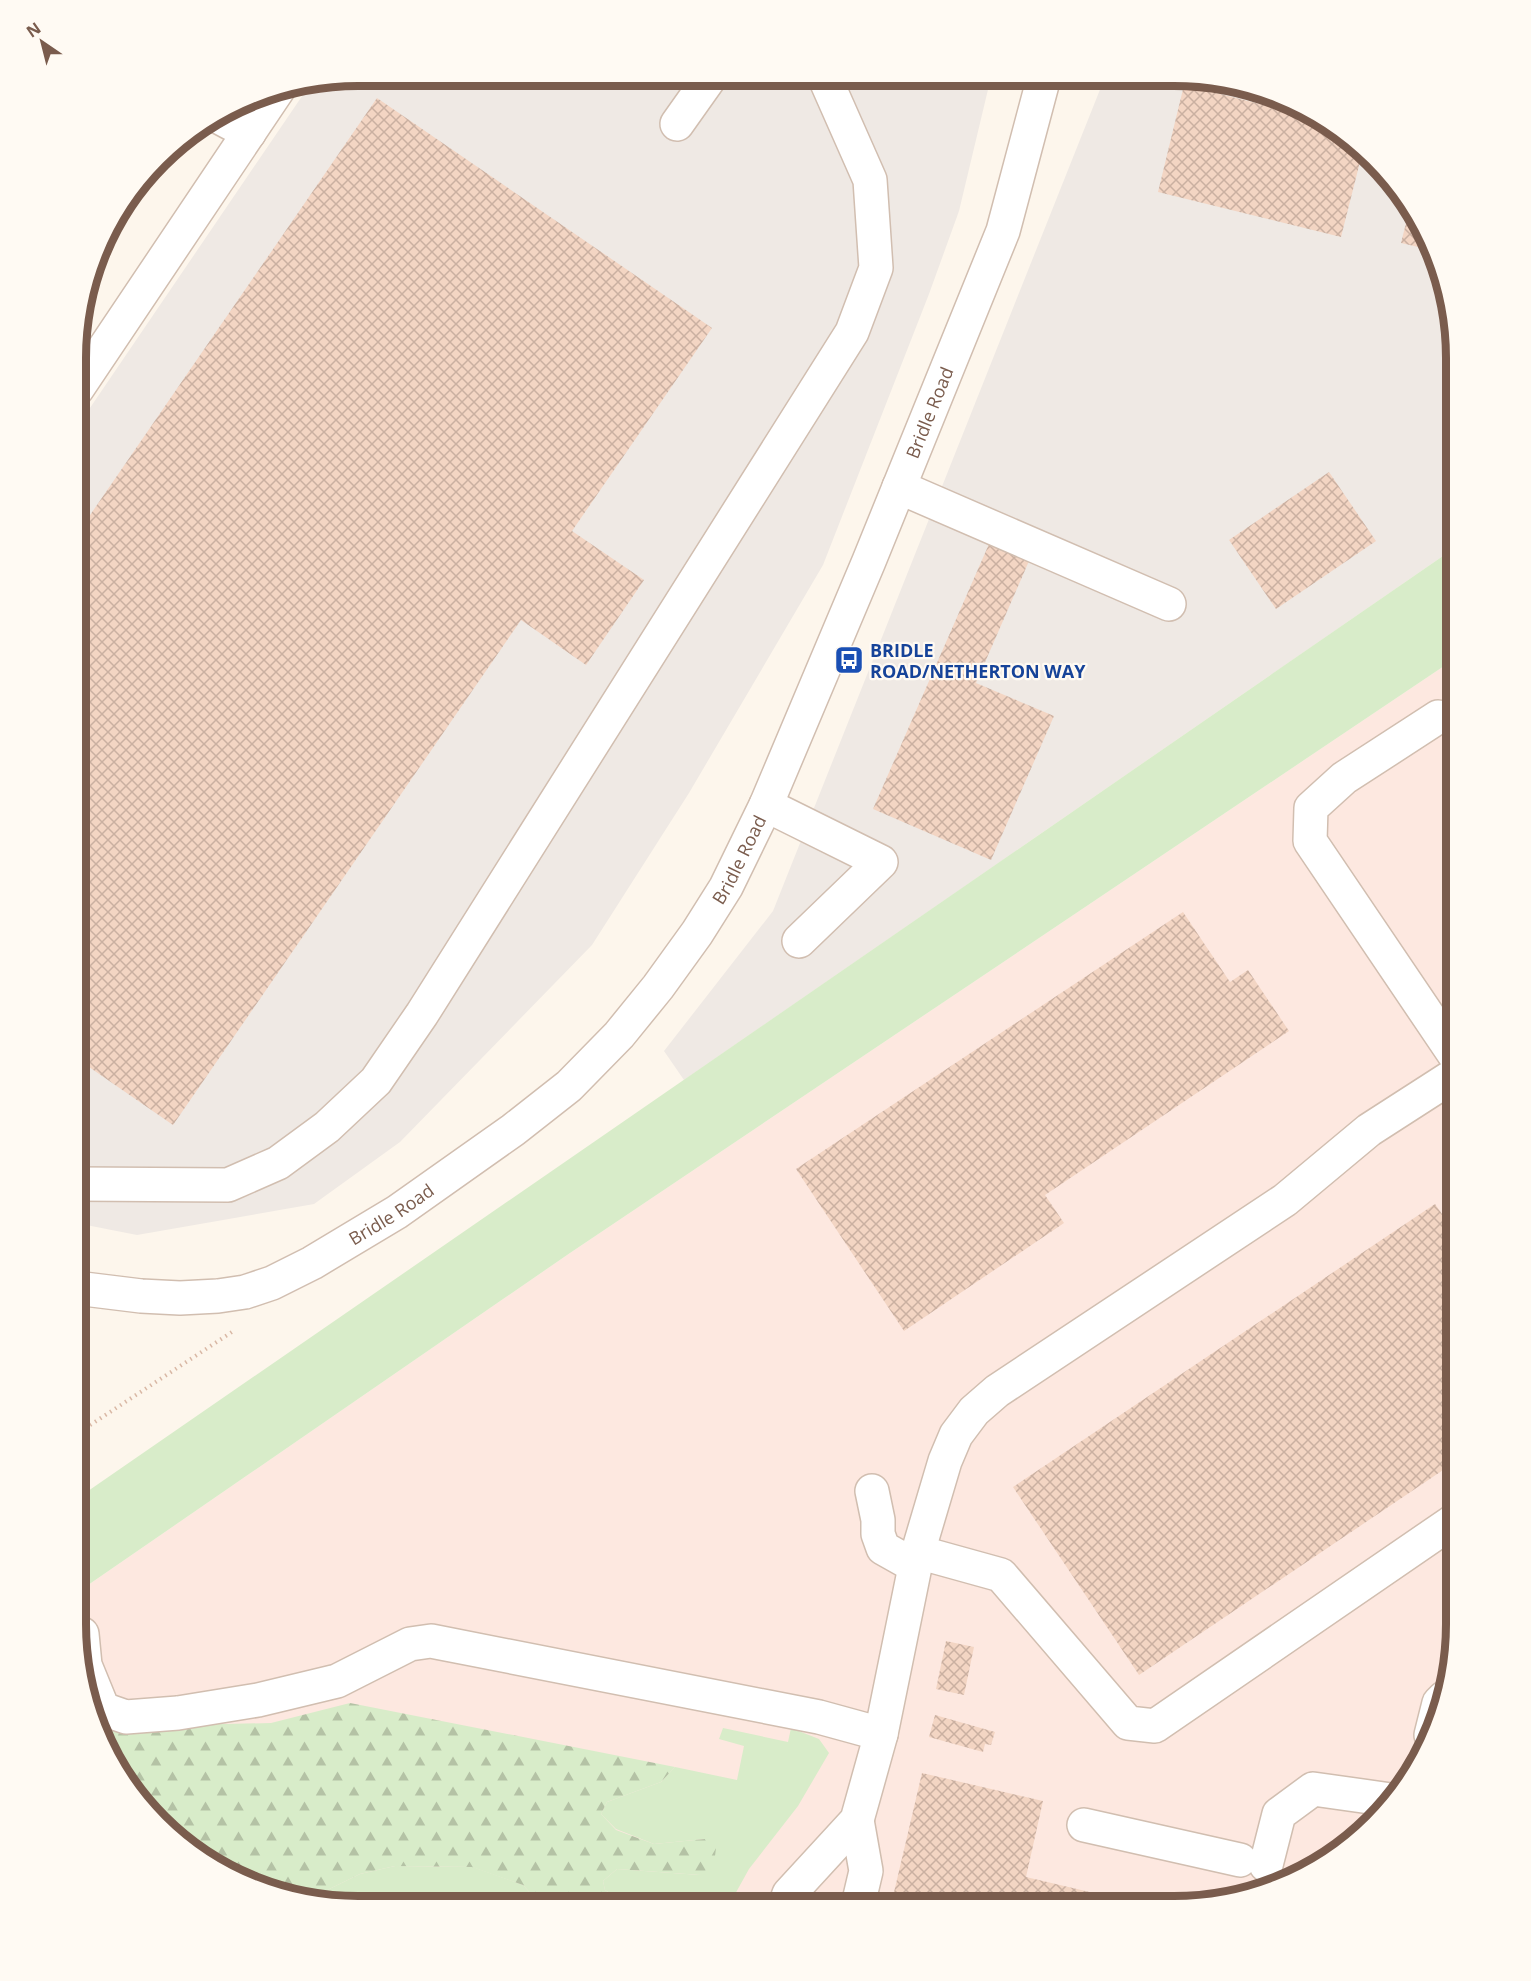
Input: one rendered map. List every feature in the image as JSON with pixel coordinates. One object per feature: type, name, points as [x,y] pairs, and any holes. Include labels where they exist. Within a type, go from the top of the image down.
[{"type":"street","points":[[677,124],[704,86]]},
{"type":"street","points":[[86,1184],[228,1185],[278,1163],[327,1127],[376,1081],[422,1014],[852,332],[876,268],[870,180],[828,86]]},
{"type":"street","name":"Bridle Road","points":[[86,1289],[180,1298],[245,1292],[272,1283],[312,1263],[406,1205],[513,1130],[569,1086],[619,1035],[658,987],[697,933],[726,886],[766,805],[899,487],[1002,231],[1042,86]]},
{"type":"street","points":[[86,376],[271,100]]},
{"type":"street","points":[[225,120],[249,133]]},
{"type":"street","points":[[899,487],[1169,604]]},
{"type":"street","points":[[1438,717],[1344,777],[1311,808],[1310,841],[1446,1042]]},
{"type":"street","points":[[766,805],[881,862],[799,941]]},
{"type":"street","points":[[860,1896],[866,1871],[857,1820],[881,1734],[916,1559],[945,1461],[956,1435],[974,1411],[997,1391],[1285,1200],[1369,1130],[1446,1080]]},
{"type":"street","points":[[872,1491],[878,1520],[878,1534],[883,1548],[916,1559],[1001,1575],[1128,1723],[1155,1726],[1446,1526]]},
{"type":"street","points":[[92,1683],[103,1709],[126,1717],[178,1713],[258,1700],[337,1681],[410,1644],[431,1641],[819,1716],[881,1734]]},
{"type":"street","points":[[1084,1826],[1253,1863],[1279,1814],[1313,1789],[1381,1799]]},
{"type":"street","points":[[788,1896],[857,1820]]},
{"type":"path","points":[[86,1428],[238,1328]]},
{"type":"shaded area","points":[[340,86],[989,86],[959,211],[823,565],[689,793],[592,945],[400,1142],[314,1204],[137,1235],[86,1225],[86,414],[306,91]]},
{"type":"shaded area","points":[[1101,86],[1191,86],[1227,91],[1278,106],[1325,131],[1366,165],[1400,206],[1425,253],[1436,287],[1443,322],[1446,358],[1446,554],[684,1080],[664,1051],[773,911]]},
{"type":"shaded area","points":[[1446,665],[1445,1641],[1440,1677],[1431,1711],[1409,1760],[1400,1775],[1366,1816],[1325,1850],[1278,1875],[1261,1881],[1227,1890],[1174,1896],[358,1896],[322,1893],[287,1886],[215,1855],[178,1828],[153,1803],[131,1775],[106,1728],[95,1694],[88,1659],[86,1586],[570,1253]]},
{"type":"green space","points":[[1446,554],[1446,665],[570,1253],[86,1586],[86,1492]]},
{"type":"green space","points":[[350,1703],[675,1767],[661,1782],[607,1802],[601,1814],[616,1830],[654,1844],[705,1839],[716,1848],[714,1864],[700,1875],[617,1869],[603,1881],[605,1890],[614,1896],[533,1896],[523,1885],[472,1867],[395,1866],[360,1874],[321,1893],[287,1886],[215,1855],[178,1828],[153,1803],[131,1775],[102,1716],[137,1726],[271,1723]]},
{"type":"green space","points":[[723,1728],[788,1742],[791,1728],[819,1739],[829,1753],[798,1806],[749,1869],[734,1896],[617,1896],[605,1890],[603,1881],[617,1869],[700,1875],[705,1839],[654,1844],[616,1829],[601,1814],[607,1802],[661,1782],[675,1767],[737,1780],[744,1746],[719,1739]]},
{"type":"green space","points":[[395,1866],[473,1867],[523,1885],[533,1896],[358,1896],[321,1893],[360,1874]]},
{"type":"building","points":[[1184,86],[1288,111],[1325,131],[1361,160],[1341,237],[1158,192]]},
{"type":"building","points":[[377,98],[712,328],[572,531],[644,580],[586,665],[521,620],[173,1125],[86,1065],[86,521]]},
{"type":"building","points":[[1407,219],[1423,248],[1401,243]]},
{"type":"building","points":[[1329,472],[1376,541],[1276,609],[1229,540]]},
{"type":"building","points":[[989,544],[1029,561],[976,683],[1054,716],[991,860],[873,809]]},
{"type":"building","points":[[1183,912],[1230,982],[1248,970],[1289,1031],[1045,1195],[1064,1223],[904,1331],[796,1169]]},
{"type":"building","points":[[1435,1204],[1446,1220],[1446,1468],[1139,1675],[1013,1487]]},
{"type":"building","points":[[946,1641],[974,1647],[964,1695],[936,1689]]},
{"type":"building","points":[[935,1715],[995,1732],[991,1745],[985,1744],[983,1752],[929,1737]]},
{"type":"building","points":[[1424,1715],[1429,1716],[1425,1728],[1417,1744]]},
{"type":"building","points":[[922,1773],[1043,1801],[1026,1877],[1107,1896],[893,1896]]},
{"type":"place","name":"BRIDLE ROAD/NETHERTON WAY","points":[[849,660]]}]
